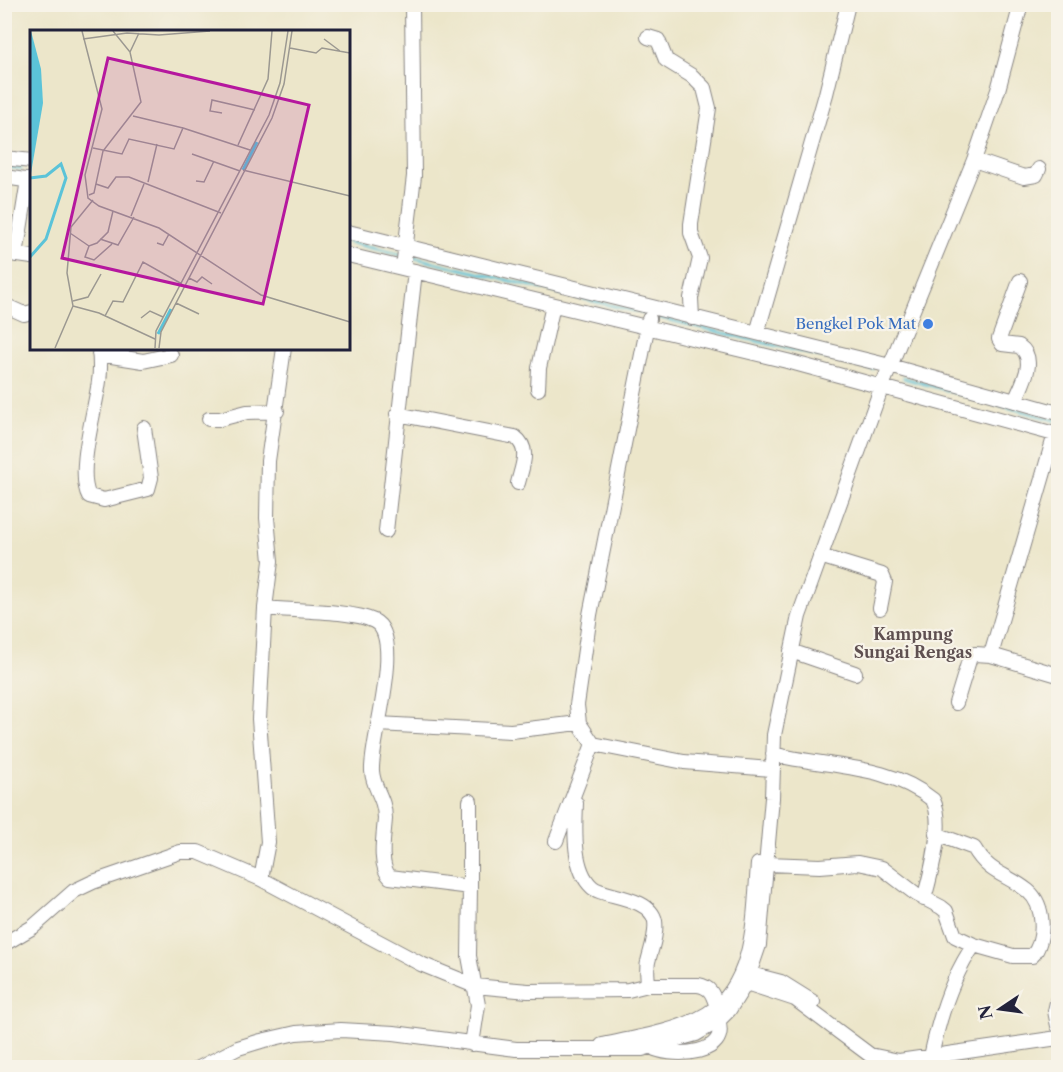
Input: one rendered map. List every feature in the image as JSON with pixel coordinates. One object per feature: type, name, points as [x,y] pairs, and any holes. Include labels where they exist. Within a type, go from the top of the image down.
[{"type":"street","points":[[386,531],[414,176],[412,4]]},
{"type":"street","points":[[758,333],[826,94],[848,4]]},
{"type":"street","points":[[775,986],[763,969],[759,945],[772,798],[772,754],[790,651],[799,616],[882,386],[974,160],[998,90],[1021,4]]},
{"type":"street","points":[[648,37],[658,40],[666,60],[699,82],[704,88],[710,108],[691,224],[691,233],[700,258],[691,298],[692,318]]},
{"type":"street","points":[[4,158],[30,161]]},
{"type":"street","points":[[974,160],[1024,177],[1036,175],[1039,169]]},
{"type":"street","points":[[4,177],[30,180],[10,254],[30,257]]},
{"type":"street","points":[[350,233],[408,261],[553,305],[649,318],[692,318],[890,366],[1059,413]]},
{"type":"street","points":[[350,255],[408,261],[649,318],[787,361],[1057,435],[991,655]]},
{"type":"street","points":[[1015,401],[1029,366],[1028,357],[1019,346],[1002,344],[999,339],[1020,281]]},
{"type":"street","points":[[4,305],[24,314],[30,312]]},
{"type":"street","points":[[538,389],[539,368],[553,305]]},
{"type":"street","points":[[649,318],[590,615],[577,705],[579,723],[593,744],[684,762],[771,772]]},
{"type":"street","points":[[261,879],[268,842],[259,719],[265,608],[271,561],[267,518],[268,461],[277,411],[284,350]]},
{"type":"street","points":[[144,428],[151,477],[148,489],[104,500],[89,496],[85,485],[86,463],[100,380],[99,351],[143,361],[171,355]]},
{"type":"street","points":[[209,419],[220,419],[247,412],[277,411]]},
{"type":"street","points":[[397,414],[515,437],[524,447],[525,453],[518,483]]},
{"type":"street","points":[[820,556],[882,575],[885,582],[879,608]]},
{"type":"street","points":[[265,608],[351,616],[375,622],[382,628],[387,674],[372,771],[385,806],[386,873],[390,876],[470,887]]},
{"type":"street","points":[[790,651],[855,673]]},
{"type":"street","points":[[956,703],[970,657],[975,654],[991,655],[1059,675]]},
{"type":"street","points":[[378,724],[511,731],[579,723]]},
{"type":"street","points":[[556,841],[593,744]]},
{"type":"street","points":[[772,754],[800,761],[858,769],[896,779],[933,800],[937,814],[936,834],[932,870],[924,899]]},
{"type":"street","points":[[743,977],[771,772]]},
{"type":"street","points":[[576,792],[576,851],[581,869],[590,885],[597,890],[623,896],[648,910],[654,918],[653,951],[647,968],[648,985]]},
{"type":"street","points":[[470,801],[468,942],[478,1005],[472,1044]]},
{"type":"street","points":[[767,864],[820,866],[865,864],[882,868],[924,899],[946,911],[955,936],[974,945],[1013,956],[1032,956],[1041,941],[1043,931],[1031,893],[982,861],[974,848],[936,834]]},
{"type":"street","points":[[4,944],[33,927],[74,891],[112,873],[180,852],[198,852],[261,879],[421,963],[475,986],[528,991],[628,990],[648,985],[706,987],[723,1009]]},
{"type":"street","points":[[199,1068],[238,1048],[261,1041],[296,1033],[340,1030],[394,1033],[516,1049],[618,1051],[651,1047],[696,1035],[718,1021],[759,945]]},
{"type":"street","points":[[931,1057],[944,1006],[965,958],[974,945]]},
{"type":"street","points":[[743,977],[775,986],[870,1055],[884,1059],[899,1061],[1059,1038]]},
{"type":"street","points":[[583,1049],[663,1030],[723,1009],[775,986]]},
{"type":"street","points":[[1059,998],[1055,1011],[1059,1026]]},
{"type":"waterway","points":[[4,167],[21,169]]},
{"type":"waterway","points":[[350,242],[402,255]]},
{"type":"waterway","points":[[408,256],[647,314]]},
{"type":"waterway","points":[[653,316],[873,369]]},
{"type":"waterway","points":[[904,378],[1058,421]]},
{"type":"place","name":"Bengkel Pok Mat","points":[[928,324]]},
{"type":"district","name":"Kampung Sungai Rengas","points":[[913,643]]}]
